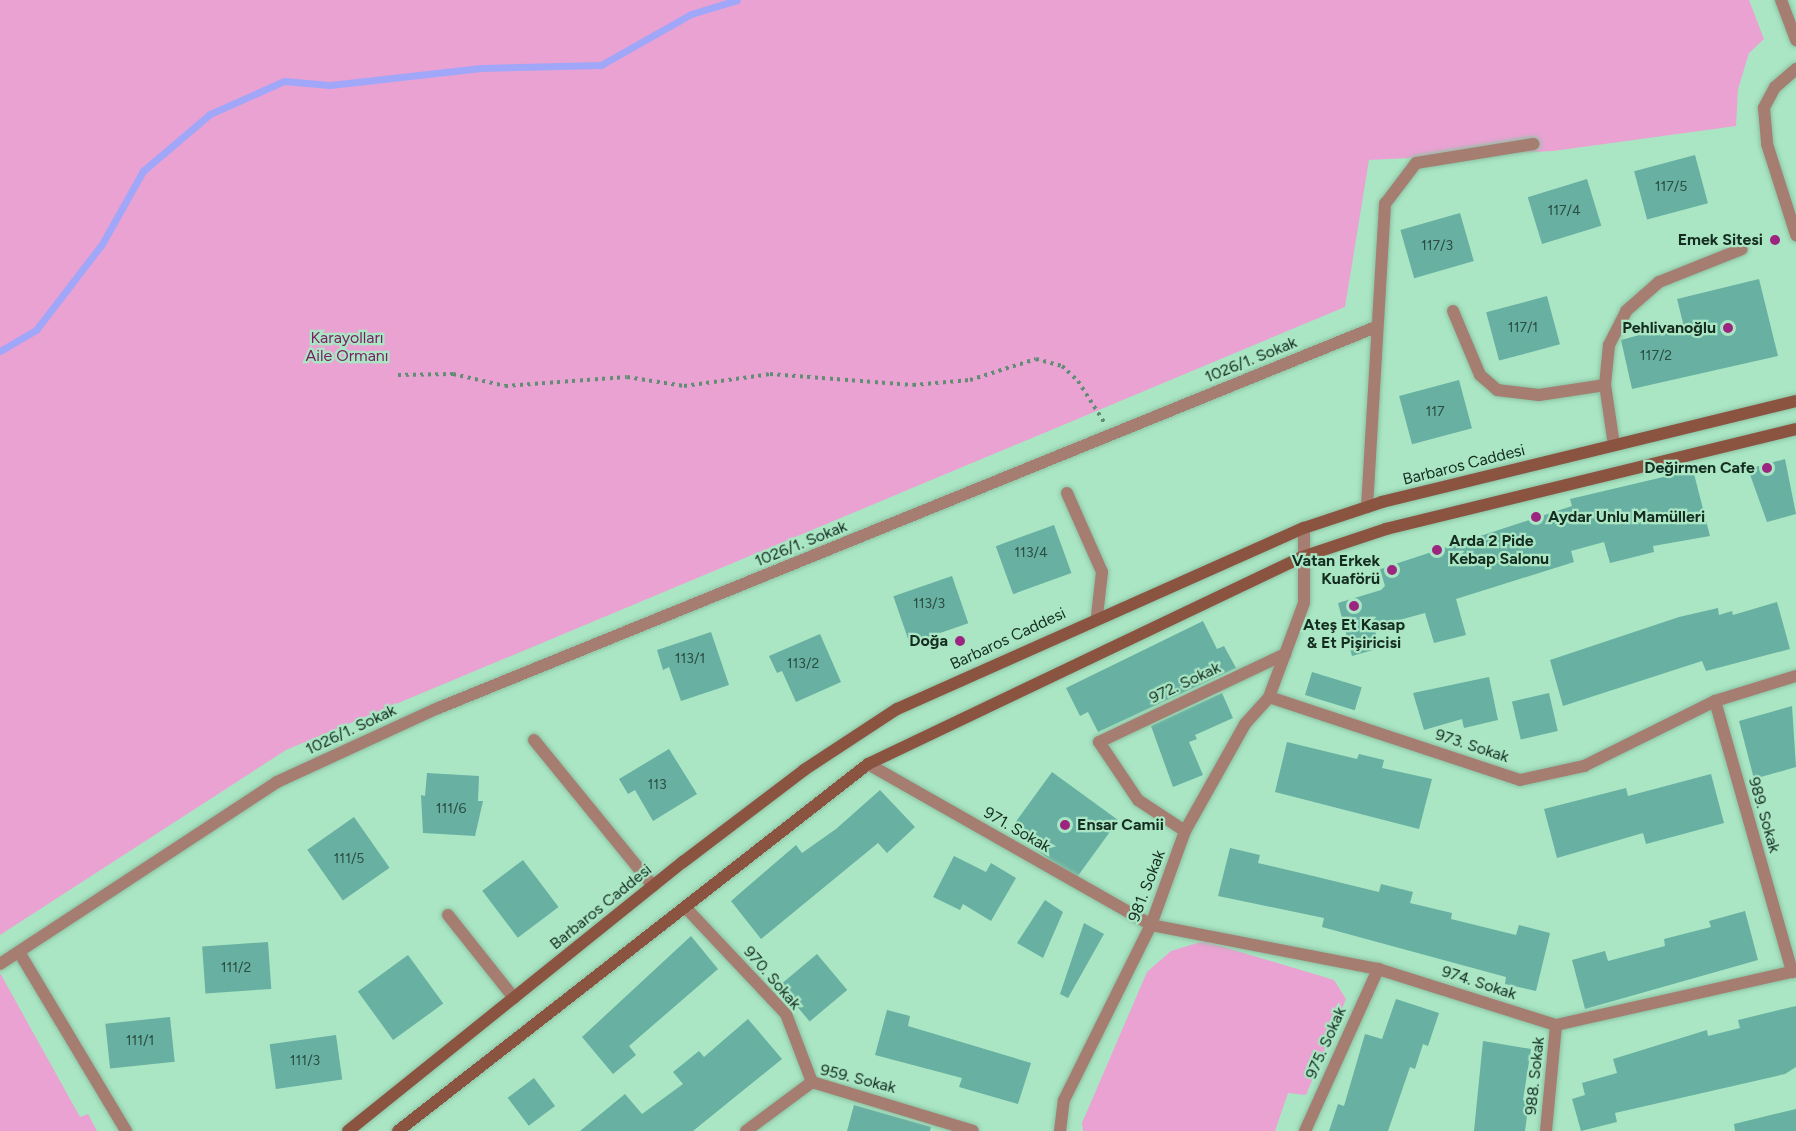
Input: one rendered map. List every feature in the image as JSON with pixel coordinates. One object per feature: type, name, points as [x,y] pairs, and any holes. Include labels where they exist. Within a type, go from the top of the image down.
[{"type":"main road","name":"Barbaros Caddesi","points":[[348,1131],[653,886],[804,770],[897,709],[1097,616],[1304,528],[1367,507],[1796,401]]},
{"type":"main road","points":[[398,1131],[868,764],[1302,557],[1386,529],[1796,429]]},
{"type":"street","points":[[1780,0],[1796,40]]},
{"type":"street","points":[[1796,69],[1774,87],[1764,108],[1767,144],[1796,235]]},
{"type":"street","points":[[1367,507],[1384,204],[1416,163],[1533,144]]},
{"type":"street","points":[[1614,445],[1605,385],[1616,326],[1643,292],[1742,249]]},
{"type":"street","points":[[1453,311],[1480,375],[1497,390],[1539,394],[1605,385]]},
{"type":"street","name":"1026/1. Sokak","points":[[0,964],[277,782],[436,709],[1376,327]]},
{"type":"street","points":[[1067,493],[1102,572],[1097,616]]},
{"type":"street","name":"981. Sokak","points":[[1060,1131],[1064,1100],[1150,925],[1185,831],[1245,724],[1269,697],[1304,603],[1302,557],[1304,528]]},
{"type":"street","name":"972. Sokak","points":[[1185,831],[1138,800],[1099,742],[1285,654]]},
{"type":"street","name":"973. Sokak","points":[[1269,697],[1520,780],[1584,766],[1715,701],[1796,676]]},
{"type":"street","name":"989. Sokak","points":[[1715,701],[1794,971]]},
{"type":"street","points":[[534,740],[653,886]]},
{"type":"street","name":"971. Sokak","points":[[868,764],[1150,925]]},
{"type":"street","name":"970. Sokak","points":[[686,908],[786,1014],[812,1082]]},
{"type":"street","points":[[448,915],[514,998]]},
{"type":"street","name":"974. Sokak","points":[[1150,925],[1378,969],[1556,1025]]},
{"type":"street","points":[[19,952],[126,1131]]},
{"type":"street","name":"975. Sokak","points":[[1305,1131],[1378,969]]},
{"type":"street","points":[[1556,1025],[1794,971]]},
{"type":"street","name":"988. Sokak","points":[[1546,1131],[1556,1025]]},
{"type":"street","name":"959. Sokak","points":[[746,1131],[812,1082],[973,1131]]},
{"type":"path","points":[[398,375],[453,374],[505,386],[627,377],[684,386],[770,374],[913,385],[970,380],[1036,359],[1062,366],[1078,381],[1112,435]]},
{"type":"green space","name":"Karayolları Aile Ormanı","points":[[0,0],[1749,0],[1764,39],[1749,53],[1738,89],[1736,126],[1553,151],[1369,160],[1345,307],[286,750],[0,935]]},
{"type":"green space","points":[[1204,941],[1334,980],[1346,999],[1306,1095],[1288,1093],[1275,1131],[1083,1131],[1082,1123],[1147,972],[1171,951]]},
{"type":"green space","points":[[0,973],[80,1117],[88,1114],[97,1131],[0,1131]]},
{"type":"building","points":[[1695,155],[1708,203],[1647,220],[1634,171]]},
{"type":"building","points":[[1587,179],[1601,226],[1542,244],[1528,197]]},
{"type":"building","points":[[1460,213],[1474,261],[1414,278],[1400,230]]},
{"type":"building","name":"Pehlivanoğlu","points":[[1759,279],[1778,356],[1632,389],[1621,340],[1683,323],[1677,299]]},
{"type":"building","points":[[1547,296],[1560,344],[1499,361],[1486,312]]},
{"type":"building","points":[[1459,380],[1472,428],[1412,444],[1399,396]]},
{"type":"building","points":[[1785,459],[1796,514],[1767,522],[1748,469]]},
{"type":"building","points":[[1693,470],[1710,536],[1653,546],[1654,552],[1610,563],[1604,542],[1571,551],[1574,562],[1456,599],[1466,635],[1434,643],[1425,613],[1374,627],[1380,648],[1352,656],[1338,603],[1381,590],[1385,586],[1380,569],[1572,506],[1570,499]]},
{"type":"building","points":[[1054,525],[1071,573],[1013,594],[996,546]]},
{"type":"building","points":[[952,576],[968,623],[910,643],[893,596]]},
{"type":"building","points":[[1777,602],[1790,649],[1706,671],[1702,661],[1563,706],[1550,660],[1679,617],[1718,608],[1719,615],[1732,611],[1733,615]]},
{"type":"building","points":[[1203,621],[1217,649],[1224,646],[1236,668],[1098,732],[1088,712],[1080,716],[1066,688]]},
{"type":"building","points":[[711,632],[729,685],[681,701],[669,667],[663,670],[657,650]]},
{"type":"building","points":[[820,634],[841,682],[796,702],[782,671],[777,673],[769,656]]},
{"type":"building","points":[[1312,672],[1362,687],[1355,710],[1305,695]]},
{"type":"building","points":[[1489,677],[1498,720],[1464,728],[1462,719],[1424,730],[1413,693]]},
{"type":"building","points":[[1222,693],[1233,718],[1195,735],[1197,739],[1189,742],[1203,775],[1173,787],[1151,726]]},
{"type":"building","points":[[1549,693],[1558,731],[1521,740],[1512,702]]},
{"type":"building","points":[[1792,706],[1796,767],[1754,779],[1739,721]]},
{"type":"building","points":[[1287,742],[1357,759],[1359,754],[1384,760],[1382,768],[1432,779],[1419,829],[1275,792]]},
{"type":"building","points":[[669,749],[697,794],[653,821],[635,790],[628,794],[619,779]]},
{"type":"building","name":"Ensar Camii","points":[[1052,772],[1118,820],[1076,878],[1010,830]]},
{"type":"building","points":[[427,773],[479,776],[478,801],[483,801],[475,836],[423,833],[421,795],[425,796]]},
{"type":"building","points":[[1711,774],[1724,823],[1646,844],[1643,833],[1557,858],[1544,809],[1626,788],[1628,796]]},
{"type":"building","points":[[880,790],[915,827],[887,853],[878,843],[761,939],[731,901],[796,845],[802,853],[836,829]]},
{"type":"building","points":[[354,817],[390,868],[343,900],[307,850]]},
{"type":"building","points":[[1230,848],[1260,855],[1258,863],[1379,892],[1381,884],[1413,892],[1410,903],[1452,913],[1451,919],[1516,935],[1519,925],[1550,933],[1536,991],[1505,984],[1506,977],[1322,927],[1324,918],[1218,896]]},
{"type":"building","points":[[954,856],[986,872],[991,863],[1016,878],[991,921],[963,904],[960,910],[933,897]]},
{"type":"building","points":[[523,860],[559,907],[518,938],[482,891]]},
{"type":"building","points":[[1045,900],[1063,912],[1043,958],[1017,943]]},
{"type":"building","points":[[1745,911],[1758,960],[1585,1009],[1572,960],[1605,951],[1608,961],[1665,946],[1664,939],[1711,927],[1709,921]]},
{"type":"building","points":[[1084,923],[1104,934],[1068,998],[1060,994]]},
{"type":"building","points":[[691,936],[718,969],[629,1046],[636,1055],[613,1074],[582,1037]]},
{"type":"building","points":[[268,942],[271,989],[205,993],[202,947]]},
{"type":"building","points":[[817,954],[847,990],[810,1022],[779,985]]},
{"type":"building","points":[[408,955],[443,1004],[393,1040],[358,991]]},
{"type":"building","points":[[1396,999],[1439,1013],[1428,1046],[1423,1044],[1415,1069],[1410,1067],[1388,1131],[1329,1131],[1338,1104],[1344,1106],[1365,1034],[1382,1039]]},
{"type":"building","points":[[1796,1006],[1796,1067],[1785,1074],[1615,1113],[1617,1122],[1581,1131],[1572,1099],[1585,1095],[1582,1083],[1617,1073],[1613,1059],[1707,1030],[1708,1036],[1740,1028],[1738,1020]]},
{"type":"building","points":[[887,1010],[910,1016],[908,1026],[1031,1063],[1018,1104],[959,1087],[962,1078],[875,1055]]},
{"type":"building","points":[[170,1017],[175,1062],[110,1069],[105,1024]]},
{"type":"building","points":[[748,1019],[782,1059],[693,1131],[580,1131],[625,1094],[642,1114],[683,1084],[673,1072],[699,1051],[704,1057]]},
{"type":"building","points":[[336,1035],[342,1080],[276,1089],[270,1044]]},
{"type":"building","points":[[1483,1041],[1531,1049],[1523,1100],[1529,1101],[1525,1131],[1474,1131]]},
{"type":"building","points":[[534,1078],[555,1106],[529,1126],[508,1098]]},
{"type":"building","points":[[854,1105],[931,1127],[930,1131],[847,1131]]},
{"type":"building","points":[[1796,1109],[1796,1131],[1735,1131],[1734,1124]]},
{"type":"waterway","points":[[0,351],[36,330],[102,244],[143,171],[210,114],[284,81],[330,85],[481,68],[601,65],[691,14],[737,0]]},
{"type":"place","name":"Emek Sitesi","points":[[1775,240]]},
{"type":"place","name":"Pehlivanoğlu","points":[[1728,328]]},
{"type":"place","name":"Değirmen Cafe","points":[[1767,468]]},
{"type":"place","name":"Aydar Unlu Mamülleri","points":[[1536,517]]},
{"type":"place","name":"Arda 2 Pide Kebap Salonu","points":[[1437,550]]},
{"type":"place","name":"Vatan Erkek Kuaförü","points":[[1392,570]]},
{"type":"place","name":"Ateş Et Kasap & Et Pişiricisi","points":[[1354,606]]},
{"type":"place","name":"Doğa","points":[[960,641]]},
{"type":"place","name":"Ensar Camii","points":[[1065,825]]}]
